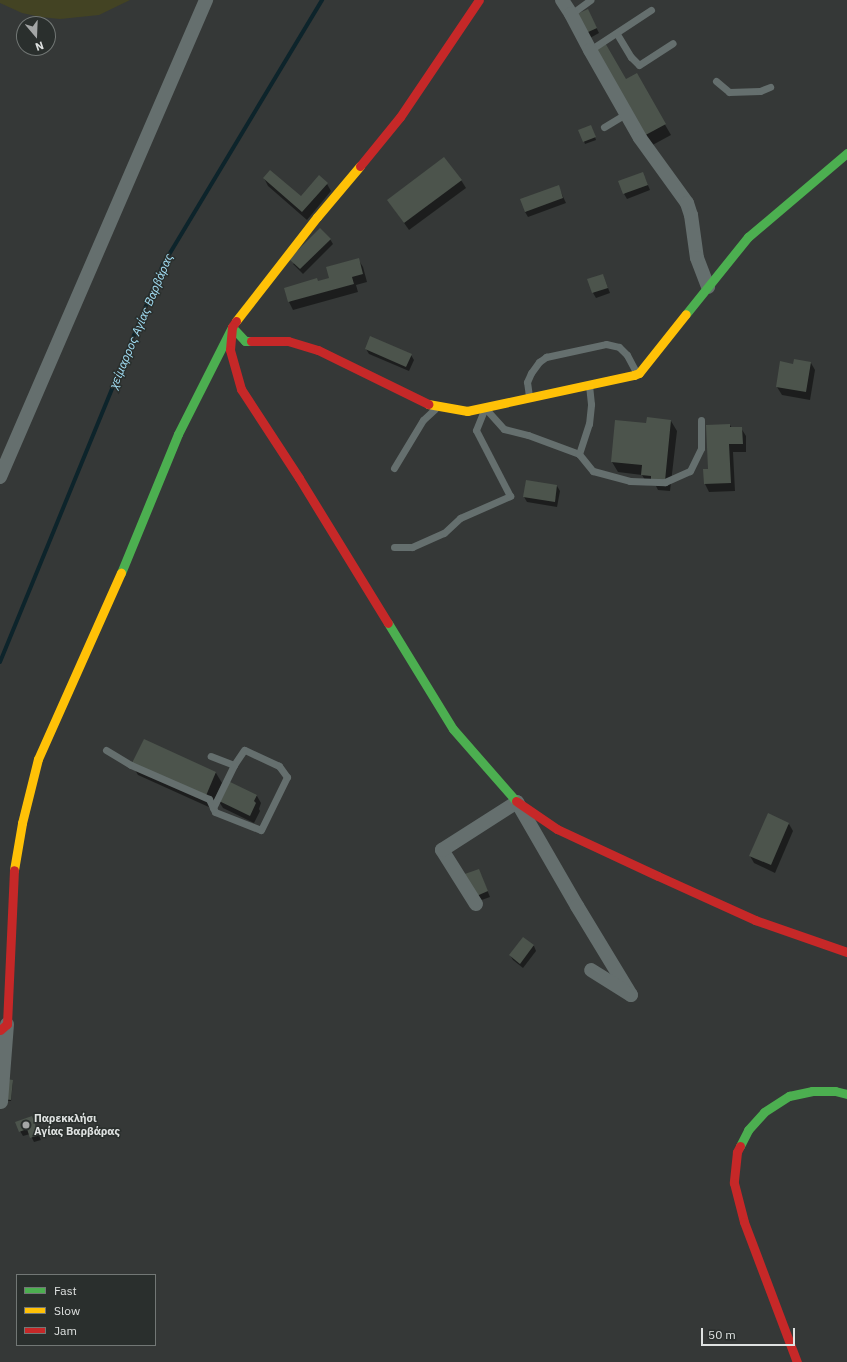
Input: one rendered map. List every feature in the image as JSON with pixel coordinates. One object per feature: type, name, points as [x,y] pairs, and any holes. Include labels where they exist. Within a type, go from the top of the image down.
[{"type":"street","points":[[0,477],[206,0]]},
{"type":"street","points":[[1,1102],[12,878],[22,823],[38,759],[105,612],[178,434],[232,327],[317,217],[400,117],[479,0]]},
{"type":"street","points":[[562,0],[640,138],[687,203],[691,215],[697,258],[708,287]]},
{"type":"street","points":[[232,327],[244,341],[288,342],[318,350],[431,405],[467,411],[637,374],[748,237],[847,153]]},
{"type":"street","points":[[232,327],[230,350],[241,389],[299,478],[453,729],[517,802],[577,906],[631,995],[591,970]]},
{"type":"street","points":[[476,904],[442,850],[517,802]]},
{"type":"street","points":[[517,802],[557,829],[658,876],[755,920],[847,952]]},
{"type":"street","points":[[798,1362],[744,1222],[734,1183],[738,1152],[748,1130],[764,1112],[789,1096],[812,1091],[847,1094]]},
{"type":"lane","points":[[571,14],[590,0]]},
{"type":"lane","points":[[590,50],[617,34],[651,10]]},
{"type":"lane","points":[[617,34],[631,57],[639,65],[673,43]]},
{"type":"lane","points":[[716,81],[729,92],[760,91],[770,87]]},
{"type":"lane","points":[[604,127],[626,114]]},
{"type":"lane","points":[[529,398],[528,382],[531,373],[539,362],[546,357],[606,344],[619,347],[637,374]]},
{"type":"lane","points":[[579,454],[589,424],[591,404],[589,385]]},
{"type":"lane","points":[[394,468],[424,420],[438,406]]},
{"type":"lane","points":[[394,547],[412,547],[444,533],[460,518],[510,496],[476,430],[485,408],[504,429],[528,434],[579,454],[593,471],[630,481],[665,482],[690,471],[701,448],[702,420]]},
{"type":"lane","points":[[106,750],[131,765],[209,799],[215,812],[261,830],[287,777],[279,766],[244,750],[234,765],[214,808]]},
{"type":"lane","points":[[211,756],[234,765]]},
{"type":"shaded area","points":[[0,0],[130,0],[99,15],[60,19],[56,19],[56,16],[36,16],[22,13],[0,3]]},
{"type":"building","points":[[588,9],[597,28],[586,33],[577,14]]},
{"type":"building","points":[[604,41],[626,79],[637,73],[666,124],[640,138],[590,50]]},
{"type":"building","points":[[591,125],[596,137],[583,142],[578,130]]},
{"type":"building","points":[[444,157],[462,180],[404,223],[387,200]]},
{"type":"building","points":[[270,170],[301,196],[319,175],[328,183],[302,212],[263,178]]},
{"type":"building","points":[[643,172],[648,185],[623,194],[618,181]]},
{"type":"building","points":[[559,185],[563,198],[525,212],[520,199]]},
{"type":"building","points":[[320,228],[331,239],[300,269],[289,259]]},
{"type":"building","points":[[359,258],[363,274],[352,277],[354,284],[288,302],[284,288],[317,278],[318,281],[329,278],[326,267]]},
{"type":"building","points":[[603,274],[608,288],[592,293],[587,279]]},
{"type":"building","points":[[370,336],[412,354],[406,367],[365,349]]},
{"type":"building","points":[[794,359],[811,362],[806,392],[776,387],[780,361],[793,364]]},
{"type":"building","points":[[647,417],[671,420],[665,481],[651,479],[651,476],[641,475],[642,465],[611,462],[615,420],[646,423]]},
{"type":"building","points":[[730,424],[730,427],[742,427],[743,444],[729,444],[731,483],[704,484],[703,469],[708,469],[706,425]]},
{"type":"building","points":[[526,480],[557,485],[555,502],[523,497]]},
{"type":"building","points":[[144,739],[216,772],[205,798],[131,765]]},
{"type":"building","points":[[226,780],[257,795],[254,801],[256,803],[250,816],[217,800]]},
{"type":"building","points":[[768,813],[789,823],[771,865],[749,856]]},
{"type":"building","points":[[479,869],[488,891],[472,898],[459,876]]},
{"type":"building","points":[[523,937],[534,945],[520,964],[509,955]]},
{"type":"building","points":[[6,1079],[13,1080],[11,1100],[3,1099]]},
{"type":"building","name":"Παρεκκλήσι Αγίας Βαρβάρας","points":[[32,1116],[39,1135],[30,1138],[27,1129],[19,1132],[15,1122]]},
{"type":"waterway","name":"χείμαρρος Αγίας Βαρβάρας","points":[[0,662],[164,263],[322,0]]},
{"type":"traffic: fast","points":[[686,314],[748,237],[847,153]]},
{"type":"traffic: fast","points":[[121,573],[178,434],[232,327],[245,341],[251,341]]},
{"type":"traffic: fast","points":[[388,623],[453,729],[516,801]]},
{"type":"traffic: fast","points":[[740,1146],[748,1130],[764,1112],[789,1096],[812,1091],[835,1091],[847,1094]]},
{"type":"traffic: slow","points":[[236,321],[317,217],[360,166]]},
{"type":"traffic: slow","points":[[428,404],[467,411],[634,375],[639,373],[686,314]]},
{"type":"traffic: slow","points":[[14,870],[22,823],[38,759],[121,573]]},
{"type":"traffic: jam","points":[[360,166],[400,117],[479,0]]},
{"type":"traffic: jam","points":[[236,321],[232,327],[230,350],[241,389],[299,478],[388,623]]},
{"type":"traffic: jam","points":[[251,341],[288,341],[318,350],[428,404]]},
{"type":"traffic: jam","points":[[516,801],[557,829],[658,876],[755,920],[847,952]]},
{"type":"traffic: jam","points":[[0,1030],[7,1024],[14,870]]},
{"type":"traffic: jam","points":[[740,1146],[737,1152],[734,1183],[744,1222],[797,1362]]},
{"type":"place","name":"Παρεκκλήσι Αγίας Βαρβάρας","points":[[26,1125]]}]
